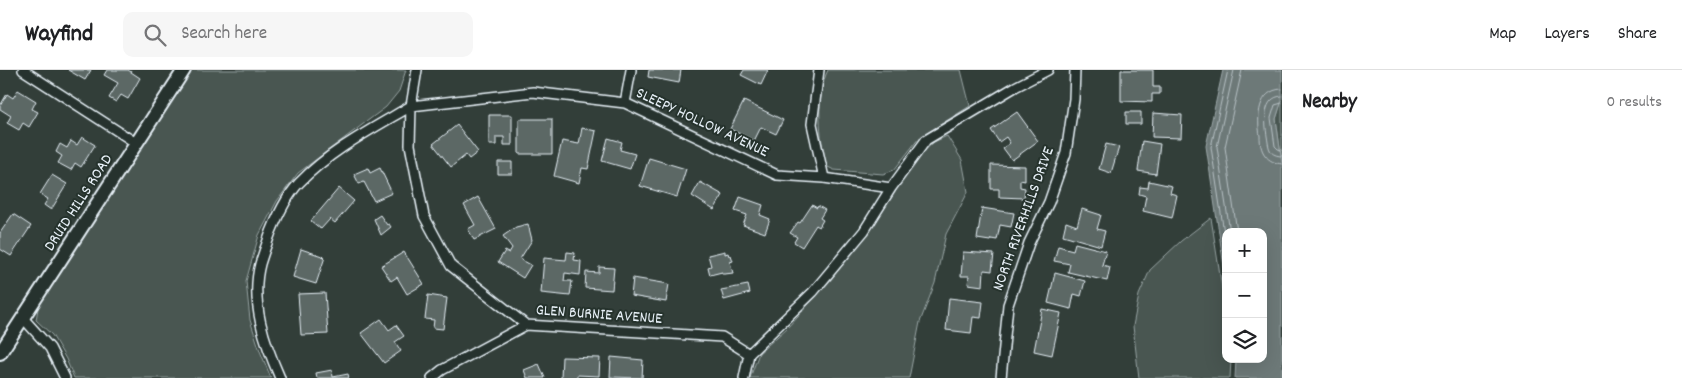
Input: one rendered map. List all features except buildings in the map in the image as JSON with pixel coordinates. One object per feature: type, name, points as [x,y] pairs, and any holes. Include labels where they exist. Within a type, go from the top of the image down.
[{"type":"street","points":[[23,70],[136,143]]},
{"type":"street","name":"DRUID HILLS ROAD","points":[[0,353],[184,70]]},
{"type":"street","name":"GLEN BURNIE AVENUE","points":[[417,70],[411,106],[410,145],[424,216],[451,266],[526,325],[722,338],[750,354]]},
{"type":"street","points":[[625,103],[631,70]]},
{"type":"street","points":[[819,70],[812,124],[824,178]]},
{"type":"street","points":[[744,378],[750,354],[812,292],[858,239],[891,188],[926,140],[1015,87],[1048,70]]},
{"type":"street","name":"NORTH RIVERHILLS DRIVE","points":[[1000,378],[1008,305],[1029,243],[1049,202],[1066,153],[1074,99],[1075,70]]},
{"type":"street","name":"SLEEPY HOLLOW AVENUE","points":[[411,106],[533,92],[625,103],[777,175],[824,178],[891,188]]},
{"type":"street","points":[[280,378],[266,348],[257,298],[259,266],[278,213],[298,184],[321,163],[355,138],[411,106]]},
{"type":"street","points":[[23,318],[50,348],[65,378]]},
{"type":"street","points":[[432,378],[442,370],[526,325]]},
{"type":"shaded area","points":[[189,70],[406,70],[399,91],[386,107],[298,173],[277,201],[259,235],[246,281],[250,320],[271,378],[74,378],[66,359],[52,335],[36,320],[39,303]]},
{"type":"shaded area","points":[[828,70],[961,70],[970,106],[919,138],[894,170],[883,174],[834,170],[826,166],[820,117],[821,92]]},
{"type":"shaded area","points":[[1282,100],[1282,163],[1276,119]]},
{"type":"shaded area","points":[[947,136],[962,160],[968,192],[946,234],[935,283],[920,322],[909,378],[750,378],[759,353],[787,328],[829,282],[874,225],[921,154],[934,142]]},
{"type":"shaded area","points":[[1211,218],[1222,288],[1222,363],[1231,363],[1230,378],[1139,378],[1133,326],[1139,295],[1150,270],[1181,241]]},
{"type":"water","points":[[1223,70],[1282,70],[1282,100],[1276,119],[1282,163],[1282,378],[1235,378],[1236,363],[1267,363],[1267,228],[1222,228],[1222,253],[1206,146]]}]
